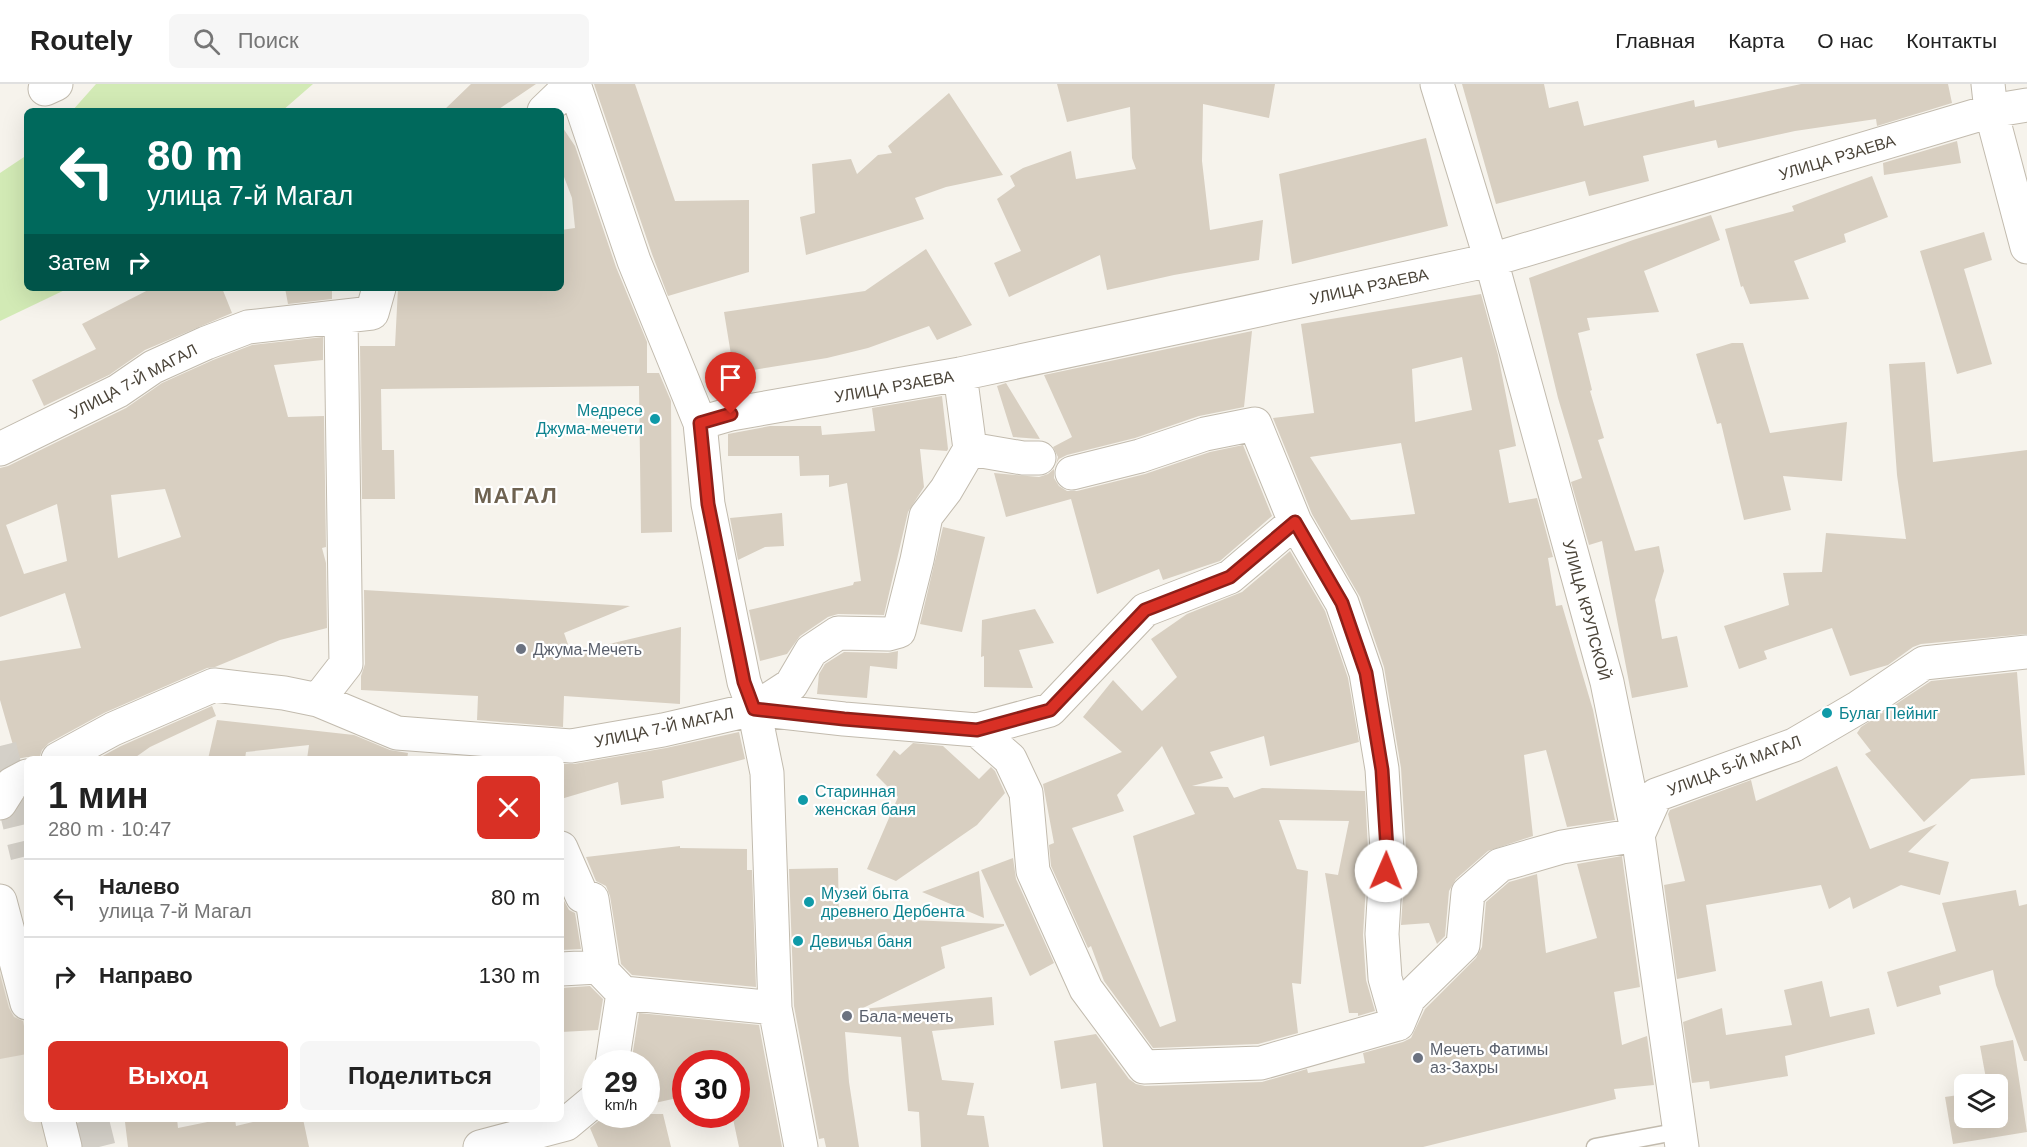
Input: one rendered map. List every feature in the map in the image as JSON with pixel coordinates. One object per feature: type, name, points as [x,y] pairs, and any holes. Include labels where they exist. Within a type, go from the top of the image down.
[{"type":"street","points":[[547,108],[573,84],[634,261],[700,423],[708,504],[744,682],[754,709],[766,773],[775,1008],[801,1147]]},
{"type":"street","name":"УЛИЦА КРУПСКОЙ","points":[[1437,84],[1491,260],[1607,682],[1638,835],[1682,1139]]},
{"type":"street","points":[[1989,98],[2027,247]]},
{"type":"street","name":"УЛИЦА РЗАЕВА","points":[[700,423],[731,414],[960,375],[1491,260],[1989,98],[2027,105]]},
{"type":"street","name":"УЛИЦА 7-Й МАГАЛ","points":[[0,449],[118,391],[153,367],[206,343],[248,327],[372,313],[378,291]]},
{"type":"street","points":[[318,700],[346,664],[341,317]]},
{"type":"street","points":[[754,709],[791,685],[811,651],[838,633],[888,634],[899,632],[926,516],[946,490],[970,449],[960,375]]},
{"type":"street","points":[[1072,473],[1140,456],[1205,434],[1255,424],[1295,522],[1342,603],[1366,673],[1382,770],[1387,850],[1382,934],[1385,978],[1398,1024]]},
{"type":"street","points":[[970,449],[1023,458],[1039,458]]},
{"type":"street","name":"УЛИЦА 7-Й МАГАЛ","points":[[64,756],[113,729],[214,685],[284,693],[318,700],[397,733],[514,751],[571,746],[663,730],[754,709],[977,730],[1050,710],[1145,610],[1230,577],[1295,522]]},
{"type":"street","name":"УЛИЦА 5-Й МАГАЛ","points":[[1638,835],[1656,795],[1794,745],[1858,707],[1924,663],[2027,652]]},
{"type":"street","points":[[977,730],[1010,759],[1026,794],[1033,871],[1086,988],[1144,1067],[1261,1063],[1398,1024]]},
{"type":"street","points":[[0,802],[12,784],[24,778]]},
{"type":"street","points":[[1398,1024],[1409,998],[1462,945],[1468,893],[1500,865],[1562,847],[1638,835]]},
{"type":"street","points":[[564,855],[582,896],[592,899],[613,982],[612,1050]]},
{"type":"street","points":[[0,901],[24,992]]},
{"type":"street","points":[[564,969],[598,967],[613,982],[775,1008]]},
{"type":"street","points":[[480,1147],[566,1124],[582,1111]]},
{"type":"street","points":[[59,1122],[65,1147]]},
{"type":"lane","points":[[1595,1147],[1682,1139]]},
{"type":"shaded area","points":[[0,904],[24,1000],[24,1122],[55,1122],[61,1147],[0,1147]]},
{"type":"green space","points":[[96,84],[313,84],[285,108],[75,108]]},
{"type":"green space","points":[[24,157],[24,291],[63,291],[0,321],[0,173]]},
{"type":"building","points":[[471,84],[536,84],[500,108],[446,108]]},
{"type":"building","points":[[594,84],[635,84],[675,201],[749,200],[749,272],[668,296]]},
{"type":"building","points":[[1057,84],[1275,84],[1269,118],[1203,104],[1202,161],[1210,230],[1263,220],[1259,260],[1107,290],[1100,255],[1009,297],[994,263],[1021,251],[997,199],[1015,186],[1010,176],[1023,168],[1071,151],[1076,179],[1136,169],[1132,158],[1130,107],[1067,122]]},
{"type":"building","points":[[1462,84],[1544,84],[1549,108],[1578,101],[1584,126],[1694,100],[1695,107],[1801,84],[1948,84],[1952,103],[1877,126],[1876,119],[1795,131],[1718,148],[1716,140],[1643,156],[1649,181],[1589,196],[1585,181],[1496,204]]},
{"type":"building","points":[[949,93],[1003,175],[946,187],[915,198],[924,219],[806,255],[800,217],[815,213],[812,164],[851,159],[857,174],[878,155],[892,153],[888,146]]},
{"type":"building","points":[[564,130],[575,146],[616,267],[647,342],[647,373],[659,373],[671,401],[672,532],[641,533],[639,386],[381,389],[382,450],[394,450],[395,499],[362,499],[360,346],[395,346],[398,291],[564,291],[564,230],[575,228],[572,198],[564,177]]},
{"type":"building","points":[[1426,138],[1448,226],[1292,264],[1279,174]]},
{"type":"building","points":[[1957,141],[1961,163],[1884,175],[1883,163]]},
{"type":"building","points":[[1872,176],[1888,217],[1844,234],[1846,242],[1794,261],[1809,299],[1750,304],[1743,286],[1741,287],[1725,229],[1794,211],[1792,206]]},
{"type":"building","points":[[1711,215],[1720,240],[1644,271],[1659,312],[1587,318],[1590,330],[1578,333],[1592,390],[1590,391],[1604,438],[1598,440],[1635,551],[1659,546],[1664,571],[1655,600],[1662,639],[1677,636],[1688,687],[1632,698],[1602,541],[1589,545],[1571,482],[1582,478],[1558,398],[1529,278],[1633,240]]},
{"type":"building","points":[[1984,232],[1992,260],[1964,269],[1992,364],[1957,374],[1920,251]]},
{"type":"building","points":[[926,249],[972,325],[937,340],[929,326],[868,348],[827,358],[734,373],[724,312],[865,291]]},
{"type":"building","points":[[146,291],[223,291],[232,313],[145,350],[109,375],[44,406],[32,380],[96,349],[82,324]]},
{"type":"building","points":[[286,291],[332,291],[332,299],[288,304]]},
{"type":"building","points":[[1481,294],[1498,355],[1516,446],[1499,450],[1509,503],[1537,498],[1553,557],[1548,558],[1556,606],[1562,605],[1593,710],[1615,820],[1567,827],[1546,750],[1524,755],[1533,836],[1488,851],[1456,879],[1449,891],[1445,936],[1437,944],[1429,923],[1401,925],[1406,849],[1401,768],[1384,667],[1360,597],[1312,514],[1273,418],[1314,413],[1301,324]],"holes":[[[1462,357],[1472,410],[1415,422],[1412,369]],[[1401,443],[1415,514],[1351,520],[1310,457]]]},
{"type":"building","points":[[1252,331],[1244,407],[1199,416],[1135,438],[1067,455],[1059,459],[1056,464],[1058,457],[1053,447],[1072,437],[1044,375]]},
{"type":"building","points":[[323,337],[323,360],[274,365],[288,417],[324,416],[326,547],[322,548],[326,563],[327,628],[280,640],[215,667],[207,668],[104,713],[49,743],[40,756],[24,756],[17,759],[0,700],[0,661],[81,648],[65,593],[0,617],[0,468],[126,408],[162,383],[252,345]],"holes":[[[165,489],[181,537],[118,558],[111,495]],[[57,504],[67,561],[24,574],[6,525]]]},
{"type":"building","points":[[1732,343],[1743,343],[1770,433],[1847,422],[1842,481],[1783,476],[1791,510],[1744,520],[1721,423],[1717,424],[1696,354]]},
{"type":"building","points":[[1925,362],[1933,462],[2027,450],[2027,634],[1921,644],[1888,665],[1850,676],[1832,628],[1764,651],[1767,659],[1739,669],[1724,626],[1789,605],[1783,573],[1822,572],[1826,533],[1906,539],[1897,475],[1889,364]]},
{"type":"building","points":[[1006,383],[1040,439],[1013,437],[997,386]]},
{"type":"building","points":[[942,396],[948,449],[947,451],[920,449],[924,487],[908,512],[884,615],[838,614],[828,617],[800,636],[787,654],[760,661],[749,610],[853,585],[854,582],[861,581],[847,483],[829,487],[829,475],[800,476],[799,456],[728,456],[728,434],[770,426],[821,426],[822,435],[875,431],[872,408]]},
{"type":"building","points":[[1243,445],[1272,516],[1220,561],[1163,580],[1159,569],[1097,594],[1071,499],[1006,517],[994,473],[1039,477],[1054,469],[1054,478],[1059,486],[1067,491],[1077,491],[1145,474],[1210,452]]},
{"type":"building","points":[[782,513],[784,546],[765,547],[738,560],[730,518]]},
{"type":"building","points":[[943,527],[985,537],[962,632],[920,624]]},
{"type":"building","points":[[1290,551],[1325,611],[1348,678],[1359,742],[1270,766],[1264,736],[1210,752],[1223,778],[1192,786],[1228,787],[1234,798],[1262,788],[1365,791],[1368,850],[1363,935],[1366,980],[1375,1011],[1358,1016],[1358,1013],[1349,1013],[1325,873],[1338,875],[1349,821],[1279,820],[1297,869],[1308,871],[1301,984],[1292,983],[1298,1033],[1258,1044],[1153,1048],[1104,981],[1091,946],[1088,948],[1051,866],[1049,845],[1054,843],[1043,784],[1122,752],[1083,717],[1113,680],[1142,711],[1177,677],[1151,639],[1187,614],[1242,592]],"holes":[[[1162,746],[1195,814],[1133,836],[1176,1021],[1160,1027],[1072,828],[1124,811],[1117,795]]]},
{"type":"building","name":"Джума-Мечеть","points":[[364,590],[630,606],[564,633],[571,653],[681,627],[680,704],[564,696],[563,727],[477,720],[478,696],[361,690],[361,676],[365,664]]},
{"type":"building","points":[[1035,609],[1054,643],[1019,650],[1033,688],[984,687],[984,656],[981,657],[982,620]]},
{"type":"building","points":[[898,651],[897,669],[870,666],[867,698],[817,694],[819,674],[825,664],[844,652],[888,653]]},
{"type":"building","points":[[2017,672],[2025,775],[1971,779],[1924,822],[1865,754],[1871,751],[1857,733],[1861,727],[1931,681]]},
{"type":"building","points":[[212,706],[216,716],[150,747],[137,756],[103,756]]},
{"type":"building","points":[[217,720],[354,735],[390,750],[408,753],[408,756],[307,756],[309,745],[246,752],[245,756],[209,756]]},
{"type":"building","points":[[739,732],[745,759],[662,781],[664,798],[621,805],[618,782],[564,798],[564,764],[666,748]]},
{"type":"building","points":[[913,743],[943,746],[979,779],[991,767],[1005,793],[977,825],[896,881],[867,869],[898,797],[876,775],[894,750],[900,755]]},
{"type":"building","points":[[1837,766],[1870,849],[1937,824],[1908,852],[1949,862],[1940,895],[1901,885],[1853,909],[1850,897],[1829,909],[1821,885],[1706,905],[1716,971],[1677,979],[1664,885],[1685,881],[1668,814],[1670,810],[1751,780],[1756,801]]},
{"type":"building","points":[[680,846],[680,848],[747,849],[747,870],[752,870],[756,987],[632,975],[621,964],[610,896],[606,886],[596,881],[586,857]]},
{"type":"building","points":[[1622,856],[1640,987],[1614,992],[1622,1045],[1647,1036],[1654,1085],[1614,1089],[1616,1099],[1423,1147],[1103,1147],[1096,1083],[1061,1089],[1054,1041],[1096,1034],[1129,1079],[1145,1086],[1262,1082],[1307,1069],[1308,1073],[1365,1063],[1363,1053],[1411,1038],[1425,1009],[1476,958],[1482,947],[1486,902],[1509,882],[1537,874],[1546,953],[1597,938],[1577,864]]},
{"type":"building","points":[[1013,858],[1016,879],[1054,963],[1030,976],[981,870]]},
{"type":"building","points":[[838,868],[839,917],[1004,924],[1004,926],[941,947],[945,968],[861,1009],[992,997],[994,1025],[932,1031],[942,1080],[974,1083],[967,1115],[984,1116],[989,1147],[921,1147],[919,1112],[908,1111],[901,1037],[845,1032],[849,1082],[859,1147],[826,1147],[824,1138],[819,1139],[794,1006],[789,869]]},
{"type":"building","points":[[979,871],[984,918],[922,892]]},
{"type":"building","points":[[2016,890],[2019,906],[2027,904],[2027,1061],[2024,1061],[1996,985],[1993,970],[1939,986],[1941,994],[1897,1007],[1887,972],[1956,951],[1942,903]]},
{"type":"building","points":[[564,901],[569,910],[575,913],[581,949],[564,950]]},
{"type":"building","points":[[0,974],[9,1008],[14,1017],[23,1021],[24,1055],[0,1059]]},
{"type":"building","points":[[1822,981],[1830,1017],[1869,1008],[1875,1034],[1785,1056],[1788,1076],[1710,1089],[1709,1081],[1692,1083],[1683,1022],[1722,1008],[1726,1035],[1792,1025],[1784,990]]},
{"type":"building","points":[[590,986],[603,999],[598,1030],[564,1032],[564,988]]},
{"type":"building","points":[[639,1013],[759,1025],[782,1147],[739,1147],[735,1128],[750,1128],[750,1050],[672,1050],[672,1099],[660,1102],[660,1050],[633,1050]]},
{"type":"building","points":[[2013,1040],[2027,1132],[1953,1144],[1945,1097],[1954,1096],[1954,1128],[2008,1128],[2008,1074],[1985,1074],[1980,1046]]},
{"type":"building","points":[[660,1114],[663,1114],[671,1147],[598,1147],[590,1128],[660,1128]]},
{"type":"building","points":[[125,1122],[177,1122],[178,1128],[207,1122],[235,1122],[236,1126],[253,1122],[304,1122],[309,1147],[128,1147]]},
{"type":"tunnel","points":[[0,746],[24,844]]},
{"type":"tunnel","points":[[93,1122],[99,1147]]},
{"type":"place","name":"Медресе Джума-мечети","points":[[655,419]]},
{"type":"place","name":"Джума-Мечеть","points":[[521,649]]},
{"type":"place","name":"Булаг Пейниг","points":[[1827,713]]},
{"type":"place","name":"Старинная женская баня","points":[[803,800]]},
{"type":"place","name":"Музей быта древнего Дербента","points":[[809,902]]},
{"type":"place","name":"Девичья баня","points":[[798,941]]},
{"type":"place","name":"Бала-мечеть","points":[[847,1016]]},
{"type":"place","name":"Мечеть Фатимы аз-Захры","points":[[1418,1058]]},
{"type":"district","name":"МАГАЛ","points":[[516,495]]},
{"type":"route","points":[[731,414],[700,423],[708,504],[744,682],[754,709],[977,730],[1050,710],[1145,610],[1230,577],[1295,522],[1342,603],[1366,673],[1382,770],[1387,850],[1386,871]]}]
